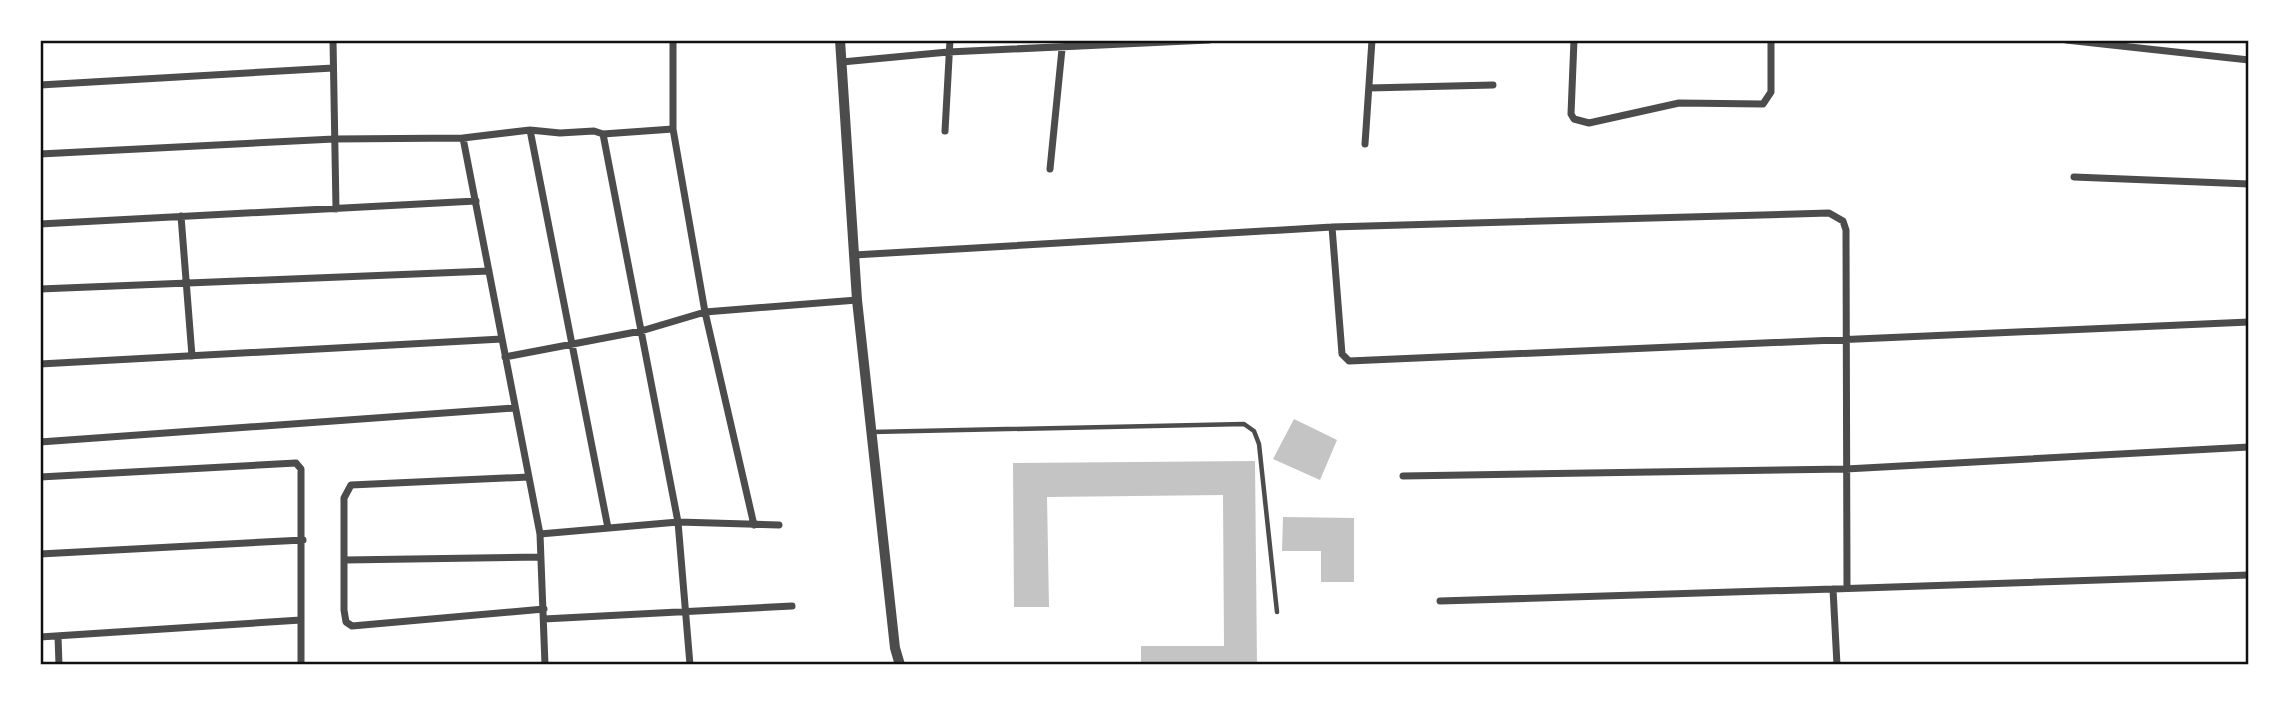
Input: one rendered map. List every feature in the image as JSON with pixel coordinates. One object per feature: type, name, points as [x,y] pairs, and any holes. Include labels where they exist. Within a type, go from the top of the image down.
[{"type":"street","points":[[333,40],[336,209]]},
{"type":"street","points":[[673,40],[673,129],[705,312],[754,525]]},
{"type":"street","points":[[840,40],[857,300],[895,648],[900,665]]},
{"type":"street","points":[[945,131],[950,40]]},
{"type":"street","points":[[842,62],[948,52],[1062,49],[1209,40]]},
{"type":"street","points":[[1365,144],[1372,40]]},
{"type":"street","points":[[1574,40],[1571,114],[1574,119],[1589,123],[1679,103],[1763,104],[1771,92],[1771,40]]},
{"type":"street","points":[[2066,40],[2249,60]]},
{"type":"street","points":[[1050,169],[1062,49]]},
{"type":"street","points":[[40,85],[333,68]]},
{"type":"street","points":[[1369,88],[1493,85]]},
{"type":"street","points":[[40,155],[334,139],[463,138],[530,130],[560,134],[594,131],[603,134],[673,129]]},
{"type":"street","points":[[530,130],[608,528]]},
{"type":"street","points":[[603,134],[678,522],[690,665]]},
{"type":"street","points":[[463,138],[540,534],[545,665]]},
{"type":"street","points":[[2074,177],[2249,184]]},
{"type":"street","points":[[40,224],[476,201]]},
{"type":"street","points":[[854,255],[1332,227],[1829,213],[1843,221],[1846,230],[1847,588]]},
{"type":"street","points":[[181,216],[192,356]]},
{"type":"street","points":[[1332,227],[1342,354],[1349,361],[2249,322]]},
{"type":"street","points":[[40,289],[489,271]]},
{"type":"street","points":[[505,356],[641,331],[705,312],[857,300]]},
{"type":"street","points":[[40,364],[502,339]]},
{"type":"street","points":[[40,442],[515,408]]},
{"type":"street","points":[[1403,476],[1846,469],[2249,447]]},
{"type":"street","points":[[40,477],[296,463],[301,469],[303,540],[301,665]]},
{"type":"street","points":[[529,477],[351,485],[344,498],[344,610],[346,621],[352,626],[544,610]]},
{"type":"street","points":[[540,534],[678,522],[779,525]]},
{"type":"street","points":[[40,554],[303,540]]},
{"type":"street","points":[[345,560],[540,557]]},
{"type":"street","points":[[1440,601],[2249,575]]},
{"type":"street","points":[[1833,589],[1837,665]]},
{"type":"street","points":[[544,619],[792,606]]},
{"type":"street","points":[[40,637],[301,620]]},
{"type":"street","points":[[58,636],[59,665]]},
{"type":"lane","points":[[871,432],[1244,424],[1254,431],[1259,444],[1276,612]]},
{"type":"building","points":[[1294,419],[1337,440],[1320,480],[1273,459]]},
{"type":"building","points":[[1255,461],[1257,665],[1141,665],[1141,646],[1224,646],[1223,495],[1047,497],[1049,607],[1014,607],[1013,463]]},
{"type":"building","points":[[1283,517],[1354,518],[1354,582],[1321,582],[1321,551],[1282,551]]}]
